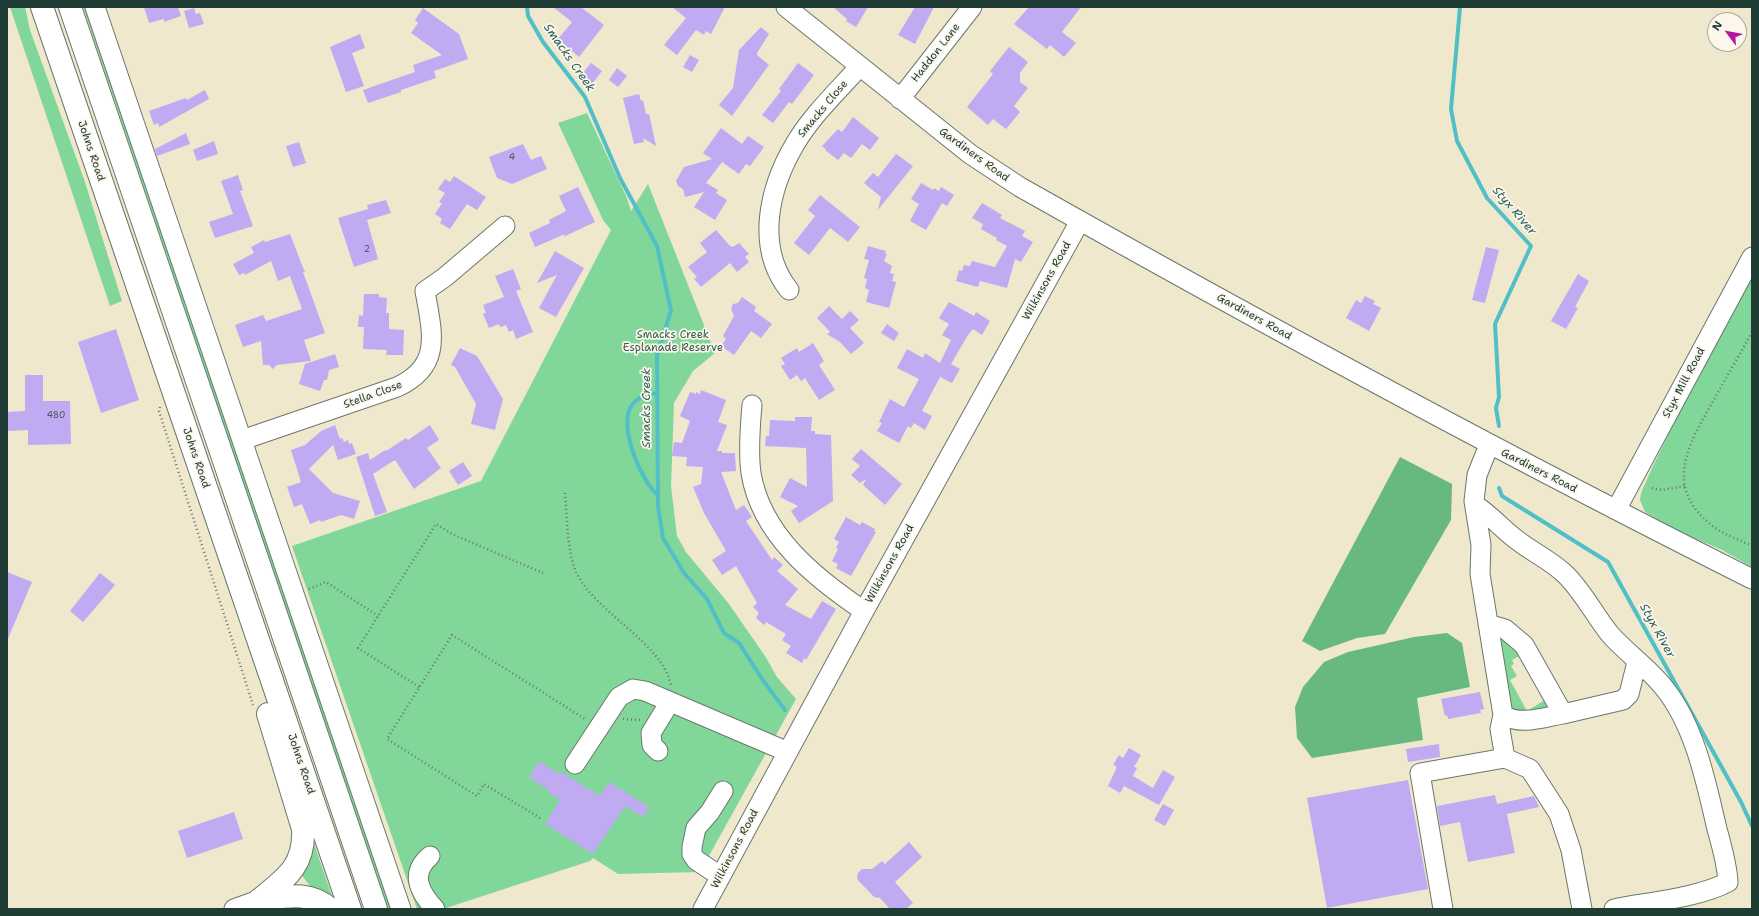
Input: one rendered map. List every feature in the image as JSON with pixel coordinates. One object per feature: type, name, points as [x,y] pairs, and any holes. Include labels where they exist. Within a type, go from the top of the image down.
[{"type":"highway","name":"Johns Road","points":[[42,7],[350,909]]},
{"type":"highway","points":[[70,7],[376,909]]},
{"type":"highway","points":[[69,85],[111,230],[165,400],[222,568],[303,829],[303,848],[297,864],[286,879],[259,900]]},
{"type":"highway","points":[[259,900],[290,896],[306,896],[314,898],[330,909]]},
{"type":"street","points":[[94,7],[401,909]]},
{"type":"street","name":"Gardiners Road","points":[[786,7],[970,154],[1002,176],[1080,221],[1489,444],[1752,579]]},
{"type":"street","name":"Haddon Lane","points":[[900,99],[972,7]]},
{"type":"street","name":"Smacks Close","points":[[789,290],[777,273],[770,249],[768,228],[770,208],[777,183],[796,143],[810,123],[860,66]]},
{"type":"street","name":"Wilkinsons Road","points":[[703,909],[864,611],[1080,221]]},
{"type":"street","name":"Stella Close","points":[[242,440],[397,388],[417,376],[424,368],[430,356],[432,344],[425,291],[445,277],[505,226]]},
{"type":"street","name":"Styx Mill Road","points":[[1616,510],[1752,257]]},
{"type":"street","points":[[752,405],[750,453],[751,472],[755,489],[766,518],[775,532],[795,555],[835,590],[864,611]]},
{"type":"street","points":[[1489,444],[1475,481],[1475,505],[1481,545],[1480,574],[1504,715],[1500,729],[1505,758]]},
{"type":"street","points":[[1475,505],[1488,513],[1516,539],[1565,574],[1588,600],[1608,631],[1664,688],[1682,718],[1699,757],[1727,871],[1728,882],[1720,886],[1691,894],[1614,909]]},
{"type":"street","points":[[1488,624],[1505,629],[1524,645],[1563,714]]},
{"type":"street","points":[[1504,715],[1515,720],[1530,720],[1623,700],[1629,694],[1637,662]]},
{"type":"street","points":[[575,764],[619,697],[633,689],[644,691],[788,752]]},
{"type":"street","points":[[658,751],[652,745],[650,740],[655,725],[670,702]]},
{"type":"street","points":[[1443,909],[1420,773],[1505,758],[1530,769],[1560,814],[1571,850],[1582,909]]},
{"type":"street","points":[[720,876],[696,860],[692,854],[692,847],[696,828],[710,812],[723,791]]},
{"type":"street","points":[[430,856],[420,867],[419,882],[426,899],[435,909]]},
{"type":"street","points":[[234,909],[259,900]]},
{"type":"path","points":[[1752,332],[1689,445],[1684,468],[1685,486],[1690,500],[1709,524],[1752,546]]},
{"type":"path","points":[[160,405],[159,411],[254,709]]},
{"type":"path","points":[[1652,488],[1662,490],[1685,486]]},
{"type":"path","points":[[565,493],[571,553],[576,571],[590,594],[647,647],[664,667],[671,684],[670,702]]},
{"type":"path","points":[[420,687],[358,648],[436,524],[454,536],[543,573]]},
{"type":"path","points":[[294,594],[326,582],[378,616]]},
{"type":"path","points":[[540,818],[484,784],[477,796],[387,739],[452,635],[601,723],[646,720],[655,725]]},
{"type":"green space","points":[[10,7],[25,7],[30,30],[85,182],[122,301],[110,306]]},
{"type":"green space","points":[[83,7],[91,7],[397,909],[387,909]]},
{"type":"green space","name":"Smacks Creek Esplanade Reserve","points":[[587,113],[627,198],[631,211],[648,184],[715,353],[693,371],[674,403],[671,486],[677,536],[686,552],[729,604],[765,656],[777,677],[796,699],[700,872],[618,874],[593,858],[590,861],[443,909],[417,909],[292,546],[481,481],[611,230],[603,220],[558,123]]},
{"type":"green space","points":[[1752,275],[1752,567],[1722,550],[1680,532],[1660,521],[1645,512],[1640,500],[1641,493],[1652,468],[1674,423]]},
{"type":"green space","points":[[1400,457],[1452,484],[1451,520],[1385,634],[1357,638],[1320,651],[1302,641]]},
{"type":"green space","points":[[1447,633],[1462,643],[1470,687],[1417,698],[1423,740],[1312,758],[1297,738],[1295,707],[1303,687],[1324,662],[1348,652],[1414,637]]},
{"type":"green space","points":[[1500,637],[1523,654],[1512,660],[1514,664],[1511,666],[1517,676],[1510,680],[1527,711],[1514,710],[1511,707],[1499,639]]},
{"type":"green space","points":[[1548,698],[1548,706],[1542,712],[1527,711]]},
{"type":"green space","points":[[310,832],[333,899],[312,889],[301,874]]},
{"type":"building","points":[[144,7],[178,7],[181,16],[164,22],[164,19],[149,23]]},
{"type":"building","points":[[553,7],[581,7],[604,25],[579,57],[558,39],[572,22]]},
{"type":"building","points":[[672,7],[725,7],[711,34],[706,31],[704,35],[696,30],[677,55],[664,45],[686,18]]},
{"type":"building","points":[[833,7],[868,7],[856,27],[846,21],[847,19]]},
{"type":"building","points":[[915,7],[934,7],[915,44],[898,35]]},
{"type":"building","points":[[1029,7],[1081,7],[1062,32],[1076,43],[1064,57],[1050,45],[1047,49],[1014,24]]},
{"type":"building","points":[[194,8],[196,14],[200,13],[204,24],[189,28],[184,11]]},
{"type":"building","points":[[423,8],[459,34],[468,59],[434,71],[436,78],[368,103],[363,90],[415,72],[413,65],[442,55],[411,33],[418,23],[415,20]]},
{"type":"building","points":[[761,27],[769,34],[757,55],[769,65],[732,116],[719,105],[733,88],[739,50]]},
{"type":"building","points":[[360,34],[365,48],[352,53],[364,86],[346,92],[330,47]]},
{"type":"building","points":[[1009,47],[1028,62],[1020,73],[1020,82],[1028,88],[1014,106],[1020,112],[1006,129],[993,119],[988,125],[967,107],[993,74],[990,71]]},
{"type":"building","points":[[690,55],[699,60],[692,72],[683,67]]},
{"type":"building","points":[[591,63],[602,71],[592,84],[581,75]]},
{"type":"building","points":[[798,63],[814,75],[792,104],[789,102],[773,123],[762,115],[781,91],[779,89]]},
{"type":"building","points":[[617,68],[627,76],[618,87],[609,80]]},
{"type":"building","points":[[205,90],[209,99],[159,127],[158,123],[154,125],[149,111],[186,98],[187,100]]},
{"type":"building","points":[[639,94],[641,101],[643,100],[646,114],[649,114],[656,146],[643,138],[644,142],[634,144],[623,98]]},
{"type":"building","points":[[853,117],[879,138],[870,150],[862,144],[851,158],[844,153],[838,160],[822,146],[838,129],[842,132]]},
{"type":"building","points":[[721,128],[742,144],[748,136],[764,147],[750,166],[746,164],[739,174],[722,162],[706,183],[718,190],[716,193],[727,200],[715,220],[694,207],[704,192],[685,197],[683,189],[678,186],[676,181],[684,167],[712,159],[703,153]]},
{"type":"building","points":[[186,133],[190,144],[157,156],[155,149]]},
{"type":"building","points":[[214,141],[218,154],[197,161],[193,150]]},
{"type":"building","points":[[299,142],[306,163],[293,167],[286,146]]},
{"type":"building","points":[[523,144],[531,160],[541,156],[547,169],[512,184],[497,178],[489,157]]},
{"type":"building","points":[[896,154],[913,166],[878,210],[881,197],[864,183],[873,173],[878,177]]},
{"type":"building","points":[[238,175],[243,190],[240,191],[253,226],[215,238],[209,222],[233,214],[221,181]]},
{"type":"building","points":[[454,176],[486,197],[477,210],[467,204],[450,229],[440,223],[442,219],[435,214],[442,203],[439,202],[445,193],[438,189],[445,179],[450,182]]},
{"type":"building","points":[[921,183],[933,190],[934,188],[939,191],[941,187],[954,195],[947,206],[942,203],[926,230],[910,221],[919,204],[911,199]]},
{"type":"building","points":[[578,187],[595,222],[563,237],[565,234],[535,247],[529,233],[550,223],[549,220],[566,211],[559,196]]},
{"type":"building","points":[[820,195],[860,227],[848,242],[830,228],[809,255],[794,243],[815,216],[808,210]]},
{"type":"building","points":[[386,200],[391,213],[367,220],[378,259],[354,267],[338,218],[368,209],[367,205]]},
{"type":"building","points":[[982,203],[1002,215],[1000,218],[1025,231],[1022,236],[1033,242],[1021,262],[1015,259],[1007,288],[980,281],[978,287],[956,281],[959,270],[962,271],[964,265],[970,266],[972,261],[995,267],[1007,246],[996,240],[997,238],[981,229],[983,224],[972,218]]},
{"type":"building","points":[[716,230],[730,246],[733,247],[739,243],[749,254],[745,257],[749,262],[737,272],[730,263],[701,287],[694,279],[697,277],[688,267],[707,252],[700,243]]},
{"type":"building","points":[[290,234],[305,272],[303,272],[325,333],[304,340],[311,361],[277,365],[273,369],[269,365],[263,365],[261,341],[243,347],[235,325],[263,315],[266,321],[302,309],[290,276],[278,281],[271,261],[245,275],[244,273],[239,275],[233,264],[254,253],[251,247],[264,240],[265,242]]},
{"type":"building","points":[[868,246],[886,251],[885,254],[887,254],[884,261],[892,266],[890,273],[894,274],[892,281],[896,282],[889,308],[866,302],[869,290],[865,288],[867,279],[864,278],[869,260],[864,259]]},
{"type":"building","points":[[1486,247],[1499,250],[1485,303],[1472,300]]},
{"type":"building","points":[[555,251],[584,268],[556,317],[539,308],[557,275],[537,283]]},
{"type":"building","points":[[513,269],[521,289],[516,291],[533,332],[516,339],[513,330],[509,332],[506,325],[500,327],[499,324],[489,328],[483,314],[486,313],[483,305],[504,297],[495,276]]},
{"type":"building","points":[[1578,274],[1589,281],[1575,307],[1578,308],[1566,329],[1551,321]]},
{"type":"building","points":[[364,294],[379,294],[379,297],[387,298],[386,313],[389,313],[389,329],[404,330],[403,355],[386,355],[387,350],[363,349],[364,327],[358,327],[359,315],[363,316]]},
{"type":"building","points":[[1365,296],[1375,301],[1373,304],[1381,308],[1369,331],[1346,318],[1356,300],[1361,303]]},
{"type":"building","points":[[742,297],[756,307],[754,311],[772,324],[761,338],[751,331],[734,355],[721,346],[726,339],[723,336],[734,316],[731,309],[733,304],[738,303]]},
{"type":"building","points":[[949,302],[974,316],[976,312],[990,321],[982,335],[973,329],[968,335],[951,364],[960,369],[952,383],[940,377],[922,411],[932,416],[925,430],[914,423],[911,428],[908,426],[899,443],[877,431],[882,423],[879,422],[890,399],[904,407],[919,379],[897,368],[907,349],[923,358],[925,353],[940,363],[951,340],[942,335],[949,324],[939,318]]},
{"type":"building","points":[[829,306],[842,319],[850,311],[859,320],[850,328],[864,343],[851,354],[840,342],[827,334],[830,332],[817,318]]},
{"type":"building","points":[[887,324],[899,333],[894,341],[881,333]]},
{"type":"building","points":[[116,329],[139,400],[101,413],[78,342]]},
{"type":"building","points":[[813,343],[824,361],[819,365],[835,390],[819,400],[805,378],[801,381],[797,375],[790,380],[781,366],[785,364],[781,358],[797,348],[799,352]]},
{"type":"building","points":[[460,348],[477,356],[503,399],[495,430],[471,424],[476,404],[455,367],[451,365]]},
{"type":"building","points":[[335,354],[339,367],[329,370],[327,380],[324,380],[320,391],[299,384],[305,364]]},
{"type":"building","points":[[25,375],[43,375],[43,401],[70,401],[71,444],[28,445],[28,430],[7,431],[7,412],[25,411]]},
{"type":"building","points":[[701,390],[726,400],[718,422],[727,425],[717,451],[722,451],[722,453],[735,453],[736,471],[721,472],[736,510],[744,505],[752,517],[746,521],[772,560],[774,557],[783,565],[777,571],[798,589],[785,605],[811,619],[822,601],[836,609],[806,660],[804,658],[802,663],[786,653],[791,646],[782,640],[786,634],[766,622],[764,625],[756,618],[759,613],[753,607],[757,603],[736,566],[722,575],[712,560],[726,551],[704,513],[693,487],[701,484],[703,467],[686,466],[687,457],[672,456],[674,442],[682,443],[690,421],[680,416],[690,392],[700,394]]},
{"type":"building","points":[[795,417],[812,417],[811,431],[815,431],[815,434],[831,435],[833,501],[799,523],[791,511],[798,506],[780,497],[790,478],[807,487],[806,448],[765,446],[766,436],[769,436],[770,420],[795,421]]},
{"type":"building","points":[[335,425],[340,439],[342,438],[344,442],[348,440],[349,444],[352,443],[356,454],[338,460],[333,445],[309,469],[333,493],[360,501],[354,519],[341,515],[310,524],[302,504],[294,507],[287,487],[301,482],[291,450],[305,445],[321,431]]},
{"type":"building","points":[[430,425],[439,440],[427,448],[441,468],[414,489],[395,460],[373,474],[387,512],[375,516],[356,457],[368,453],[370,460],[406,438],[408,440]]},
{"type":"building","points":[[861,449],[902,484],[885,505],[863,485],[866,479],[860,483],[851,475],[860,466],[852,459]]},
{"type":"building","points":[[463,462],[472,476],[458,485],[449,471]]},
{"type":"building","points":[[846,517],[860,525],[862,522],[875,529],[874,532],[876,532],[851,576],[836,568],[838,564],[832,561],[838,549],[836,548],[839,542],[834,539]]},
{"type":"building","points":[[7,572],[32,582],[7,641]]},
{"type":"building","points":[[100,573],[115,585],[83,622],[70,611]]},
{"type":"building","points":[[1480,692],[1484,709],[1480,710],[1481,713],[1448,719],[1447,715],[1445,716],[1441,699]]},
{"type":"building","points":[[1439,744],[1440,757],[1408,762],[1406,749]]},
{"type":"building","points":[[1129,748],[1141,755],[1134,767],[1137,768],[1133,776],[1153,788],[1163,770],[1175,777],[1159,805],[1124,786],[1120,793],[1108,786],[1116,769],[1116,766],[1113,765],[1119,755],[1123,758]]},
{"type":"building","points":[[539,761],[559,774],[561,772],[600,796],[609,782],[649,807],[643,817],[625,806],[593,854],[545,824],[560,800],[548,792],[549,790],[529,777]]},
{"type":"building","points":[[1408,780],[1428,889],[1327,908],[1307,798]]},
{"type":"building","points":[[1495,795],[1497,804],[1534,796],[1539,807],[1507,814],[1515,853],[1468,862],[1460,822],[1440,826],[1437,806]]},
{"type":"building","points":[[1163,804],[1174,810],[1165,826],[1154,820]]},
{"type":"building","points":[[234,812],[243,839],[187,858],[178,831]]},
{"type":"building","points":[[909,842],[922,857],[895,882],[913,903],[906,909],[890,909],[880,898],[874,897],[857,879],[858,873],[862,869],[872,869],[882,861],[885,864]]},
{"type":"waterway","name":"Smacks Creek","points":[[527,7],[528,16],[543,42],[585,97],[620,178],[657,246],[671,310],[657,356],[658,506],[663,538],[684,573],[707,599],[724,633],[739,643],[762,679],[785,710]]},
{"type":"waterway","name":"Styx River","points":[[1460,7],[1451,109],[1457,141],[1487,198],[1531,246],[1495,324],[1499,397],[1496,408],[1499,426]]},
{"type":"waterway","points":[[657,393],[643,396],[632,405],[628,414],[627,425],[629,438],[638,466],[651,488],[658,495]]},
{"type":"waterway","name":"Styx River","points":[[1499,488],[1502,496],[1608,562],[1741,802],[1752,826]]}]
